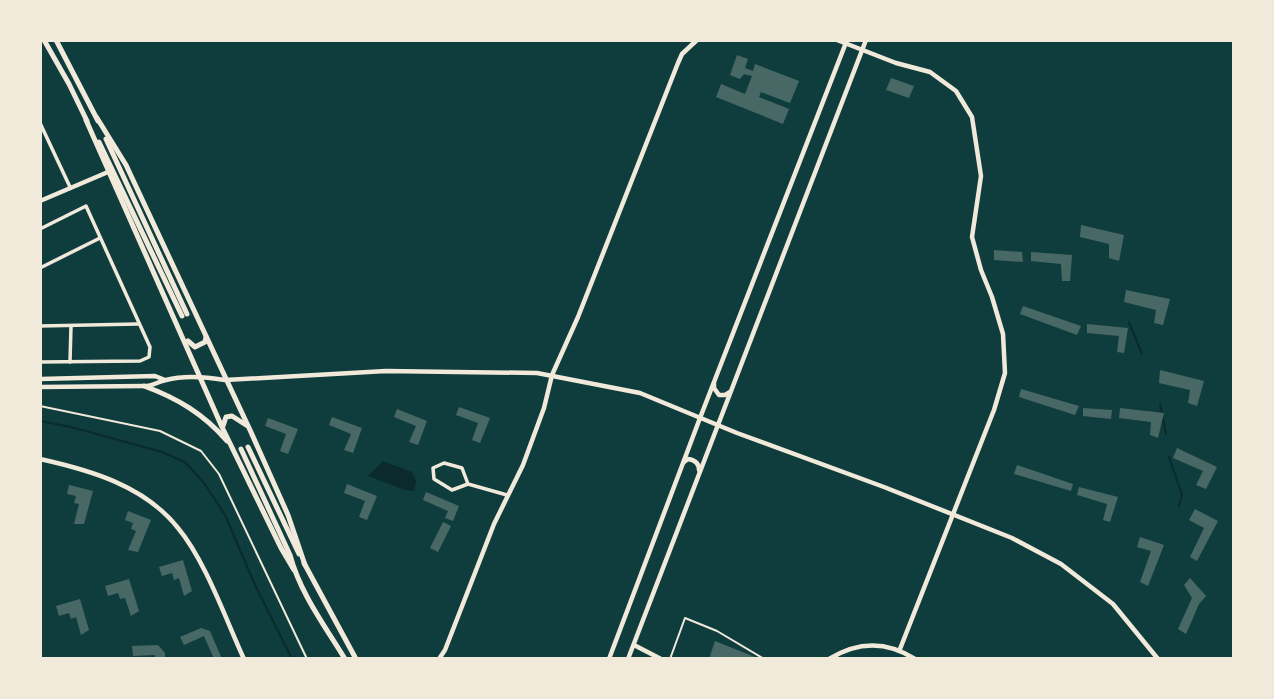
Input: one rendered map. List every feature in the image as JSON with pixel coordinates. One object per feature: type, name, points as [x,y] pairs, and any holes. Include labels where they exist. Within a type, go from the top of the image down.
[{"type":"main road","points":[[44,40],[86,120],[184,336],[222,427],[241,449],[356,659]]},
{"type":"main road","points":[[56,40],[97,118],[184,315],[110,163],[86,120]]},
{"type":"main road","points":[[97,118],[126,165],[250,430],[288,515],[304,565]]},
{"type":"main road","points":[[184,336],[195,347],[205,342],[206,337]]},
{"type":"main road","points":[[144,386],[190,407],[241,449],[260,507],[312,606],[345,659]]},
{"type":"main road","points":[[222,427],[226,417],[232,416],[242,421],[250,430]]},
{"type":"street","points":[[439,659],[507,495],[528,454],[552,375],[578,317],[678,63],[682,54],[697,40]]},
{"type":"street","points":[[837,40],[895,63],[930,72],[956,91],[972,117],[981,176],[972,237],[1003,334],[1005,373],[994,410],[900,649]]},
{"type":"street","points":[[628,659],[866,40]]},
{"type":"street","points":[[609,659],[847,42]]},
{"type":"street","points":[[40,123],[70,187]]},
{"type":"street","points":[[40,201],[108,172]]},
{"type":"street","points":[[40,229],[86,206],[149,347],[149,357],[140,361],[40,362]]},
{"type":"street","points":[[41,265],[100,238]]},
{"type":"street","points":[[40,326],[138,324]]},
{"type":"street","points":[[69,362],[71,325]]},
{"type":"street","points":[[40,387],[155,386],[166,380],[201,377],[225,380],[386,371],[552,375],[640,393],[1012,538],[1062,564],[1113,604],[1158,659]]},
{"type":"street","points":[[40,379],[155,376],[166,380]]},
{"type":"street","points":[[714,382],[714,388],[719,395],[729,394],[732,388]]},
{"type":"street","points":[[40,458],[103,475],[165,513],[193,549],[244,659]]},
{"type":"street","points":[[682,466],[688,459],[693,459],[698,463],[699,474]]},
{"type":"street","points":[[468,484],[463,468],[444,463],[433,468],[434,479],[452,490],[468,484],[507,495]]},
{"type":"street","points":[[830,659],[848,649],[874,644],[900,649],[915,659]]},
{"type":"street","points":[[633,645],[661,659]]},
{"type":"lane","points":[[670,659],[685,618],[717,631],[764,659]]},
{"type":"path","points":[[40,406],[160,431],[201,451],[219,474],[307,659]]},
{"type":"water","points":[[383,461],[412,472],[416,481],[414,491],[368,476]]},
{"type":"building","points":[[737,55],[748,59],[745,68],[753,71],[755,64],[799,81],[790,103],[761,92],[759,97],[789,109],[783,124],[716,97],[721,84],[745,94],[752,76],[744,74],[740,79],[730,75]]},
{"type":"building","points":[[891,78],[914,86],[909,98],[886,90]]},
{"type":"building","points":[[1081,225],[1124,235],[1119,261],[1109,258],[1109,244],[1080,237]]},
{"type":"building","points":[[994,250],[1022,252],[1023,262],[994,260]]},
{"type":"building","points":[[1031,252],[1072,255],[1070,281],[1062,281],[1061,264],[1031,261]]},
{"type":"building","points":[[1126,290],[1170,299],[1163,325],[1154,323],[1156,310],[1124,302]]},
{"type":"building","points":[[1023,306],[1081,326],[1077,335],[1020,314]]},
{"type":"building","points":[[1087,324],[1128,328],[1124,353],[1117,352],[1119,336],[1087,333]]},
{"type":"building","points":[[1160,370],[1204,381],[1197,406],[1188,403],[1190,390],[1159,383]]},
{"type":"building","points":[[1021,389],[1079,406],[1075,415],[1019,397]]},
{"type":"building","points":[[459,407],[490,418],[480,443],[472,440],[478,423],[456,415]]},
{"type":"building","points":[[1083,408],[1112,410],[1111,419],[1083,416]]},
{"type":"building","points":[[1120,408],[1164,413],[1158,438],[1150,435],[1151,422],[1119,418]]},
{"type":"building","points":[[397,409],[427,421],[418,445],[409,442],[416,426],[394,417]]},
{"type":"building","points":[[332,417],[362,428],[353,453],[344,450],[351,434],[329,425]]},
{"type":"building","points":[[268,418],[298,429],[288,454],[280,451],[286,434],[265,426]]},
{"type":"building","points":[[1177,448],[1217,467],[1206,489],[1196,485],[1203,471],[1173,458]]},
{"type":"building","points":[[1017,465],[1073,484],[1071,491],[1014,474]]},
{"type":"building","points":[[347,484],[377,496],[367,520],[359,517],[365,501],[344,493]]},
{"type":"building","points":[[69,485],[93,491],[84,524],[74,524],[79,504],[74,503],[76,496],[67,494]]},
{"type":"building","points":[[1079,487],[1118,497],[1110,522],[1103,520],[1107,504],[1077,495]]},
{"type":"building","points":[[426,492],[459,506],[453,521],[445,518],[448,511],[423,500]]},
{"type":"building","points":[[1195,509],[1218,521],[1197,561],[1190,557],[1204,528],[1189,520]]},
{"type":"building","points":[[128,511],[151,520],[138,552],[128,550],[136,531],[131,529],[133,523],[125,520]]},
{"type":"building","points":[[443,522],[451,526],[438,552],[430,548]]},
{"type":"building","points":[[1140,537],[1164,545],[1148,586],[1140,582],[1151,551],[1137,547]]},
{"type":"building","points":[[183,560],[192,591],[184,596],[179,578],[174,580],[172,573],[162,576],[159,567]]},
{"type":"building","points":[[1190,578],[1206,596],[1199,604],[1186,634],[1178,629],[1192,598],[1184,585]]},
{"type":"building","points":[[129,579],[139,611],[131,616],[125,598],[120,599],[118,593],[108,596],[105,586]]},
{"type":"building","points":[[80,599],[89,630],[81,635],[76,617],[71,619],[69,613],[59,616],[56,606]]},
{"type":"building","points":[[201,628],[210,631],[222,659],[214,659],[204,636],[184,645],[180,637]]},
{"type":"building","points":[[715,641],[760,659],[709,659]]},
{"type":"building","points":[[158,645],[165,653],[165,659],[155,659],[155,655],[133,656],[132,646]]},
{"type":"waterway","points":[[1129,322],[1142,354]]},
{"type":"waterway","points":[[1160,404],[1166,434]]},
{"type":"waterway","points":[[40,421],[162,452],[185,462],[204,483],[225,515],[255,585],[292,659]]},
{"type":"waterway","points":[[1169,457],[1182,495],[1179,506]]}]
